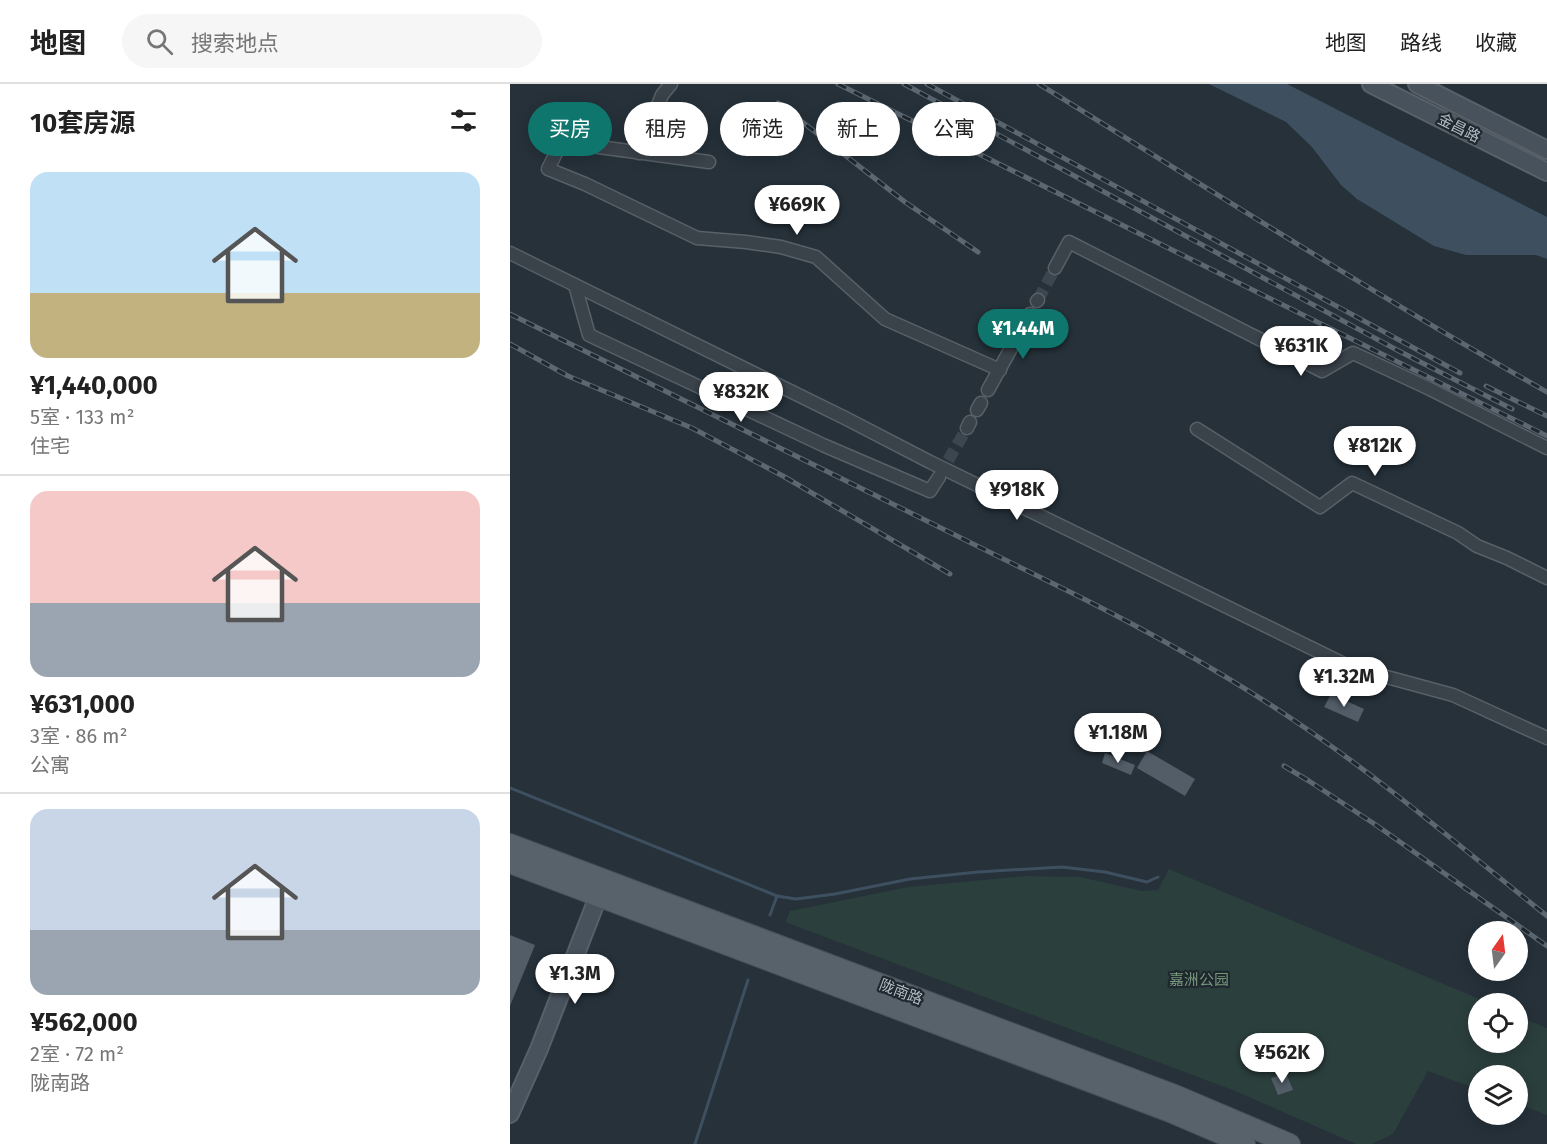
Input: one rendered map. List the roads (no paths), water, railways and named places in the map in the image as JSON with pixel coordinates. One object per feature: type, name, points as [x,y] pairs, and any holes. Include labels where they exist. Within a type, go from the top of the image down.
[{"type":"main road","name":"金昌路","points":[[1371,84],[1547,172]]},
{"type":"main road","name":"金昌路","points":[[1417,84],[1547,150]]},
{"type":"main road","name":"陇南路","points":[[510,844],[601,888],[1245,1144]]},
{"type":"main road","name":"陇南路","points":[[510,863],[601,888],[1175,1095],[1290,1144]]},
{"type":"main road","points":[[510,1114],[539,1049],[601,888]]},
{"type":"street","points":[[659,102],[671,84]]},
{"type":"street","points":[[624,151],[577,144],[558,149],[548,169],[585,184],[698,238],[781,247],[816,257],[885,319],[1000,370]]},
{"type":"street","points":[[662,156],[709,162]]},
{"type":"street","points":[[1055,268],[1069,242],[1322,371],[1353,352],[1547,448]]},
{"type":"street","points":[[510,253],[1350,667],[1453,694],[1547,738]]},
{"type":"street","points":[[575,285],[589,334],[822,445],[930,491],[939,477]]},
{"type":"street","points":[[988,390],[1030,314]]},
{"type":"street","points":[[1197,429],[1320,507],[1352,483],[1458,532],[1477,546],[1547,578]]},
{"type":"water","points":[[1209,84],[1287,84],[1547,217],[1547,259],[1536,255],[1466,255],[1434,246],[1357,199],[1341,185],[1312,147],[1286,122]]},
{"type":"waterway","points":[[510,788],[777,896],[770,915]]},
{"type":"waterway","points":[[777,896],[796,899],[835,894],[910,879],[1062,867],[1105,872],[1147,882],[1158,877]]},
{"type":"waterway","points":[[695,1144],[748,980]]},
{"type":"tunnel","points":[[1038,300],[1055,268]]},
{"type":"tunnel","points":[[939,476],[967,428]]},
{"type":"railway","points":[[838,84],[1547,436]]},
{"type":"railway","points":[[904,84],[1397,350],[1512,409]]},
{"type":"railway","points":[[927,84],[1460,373]]},
{"type":"railway","points":[[1039,84],[1355,279],[1547,392]]},
{"type":"railway","points":[[804,123],[905,202],[978,252]]},
{"type":"railway","points":[[510,314],[1072,593],[1212,668],[1292,719],[1358,766],[1547,916]]},
{"type":"railway","points":[[510,344],[568,376],[692,428],[783,476],[950,574]]},
{"type":"railway","points":[[1486,386],[1547,416]]},
{"type":"railway","points":[[1284,766],[1376,825],[1547,946]]},
{"type":"park label","name":"嘉洲公园","points":[[1199,980]]}]
